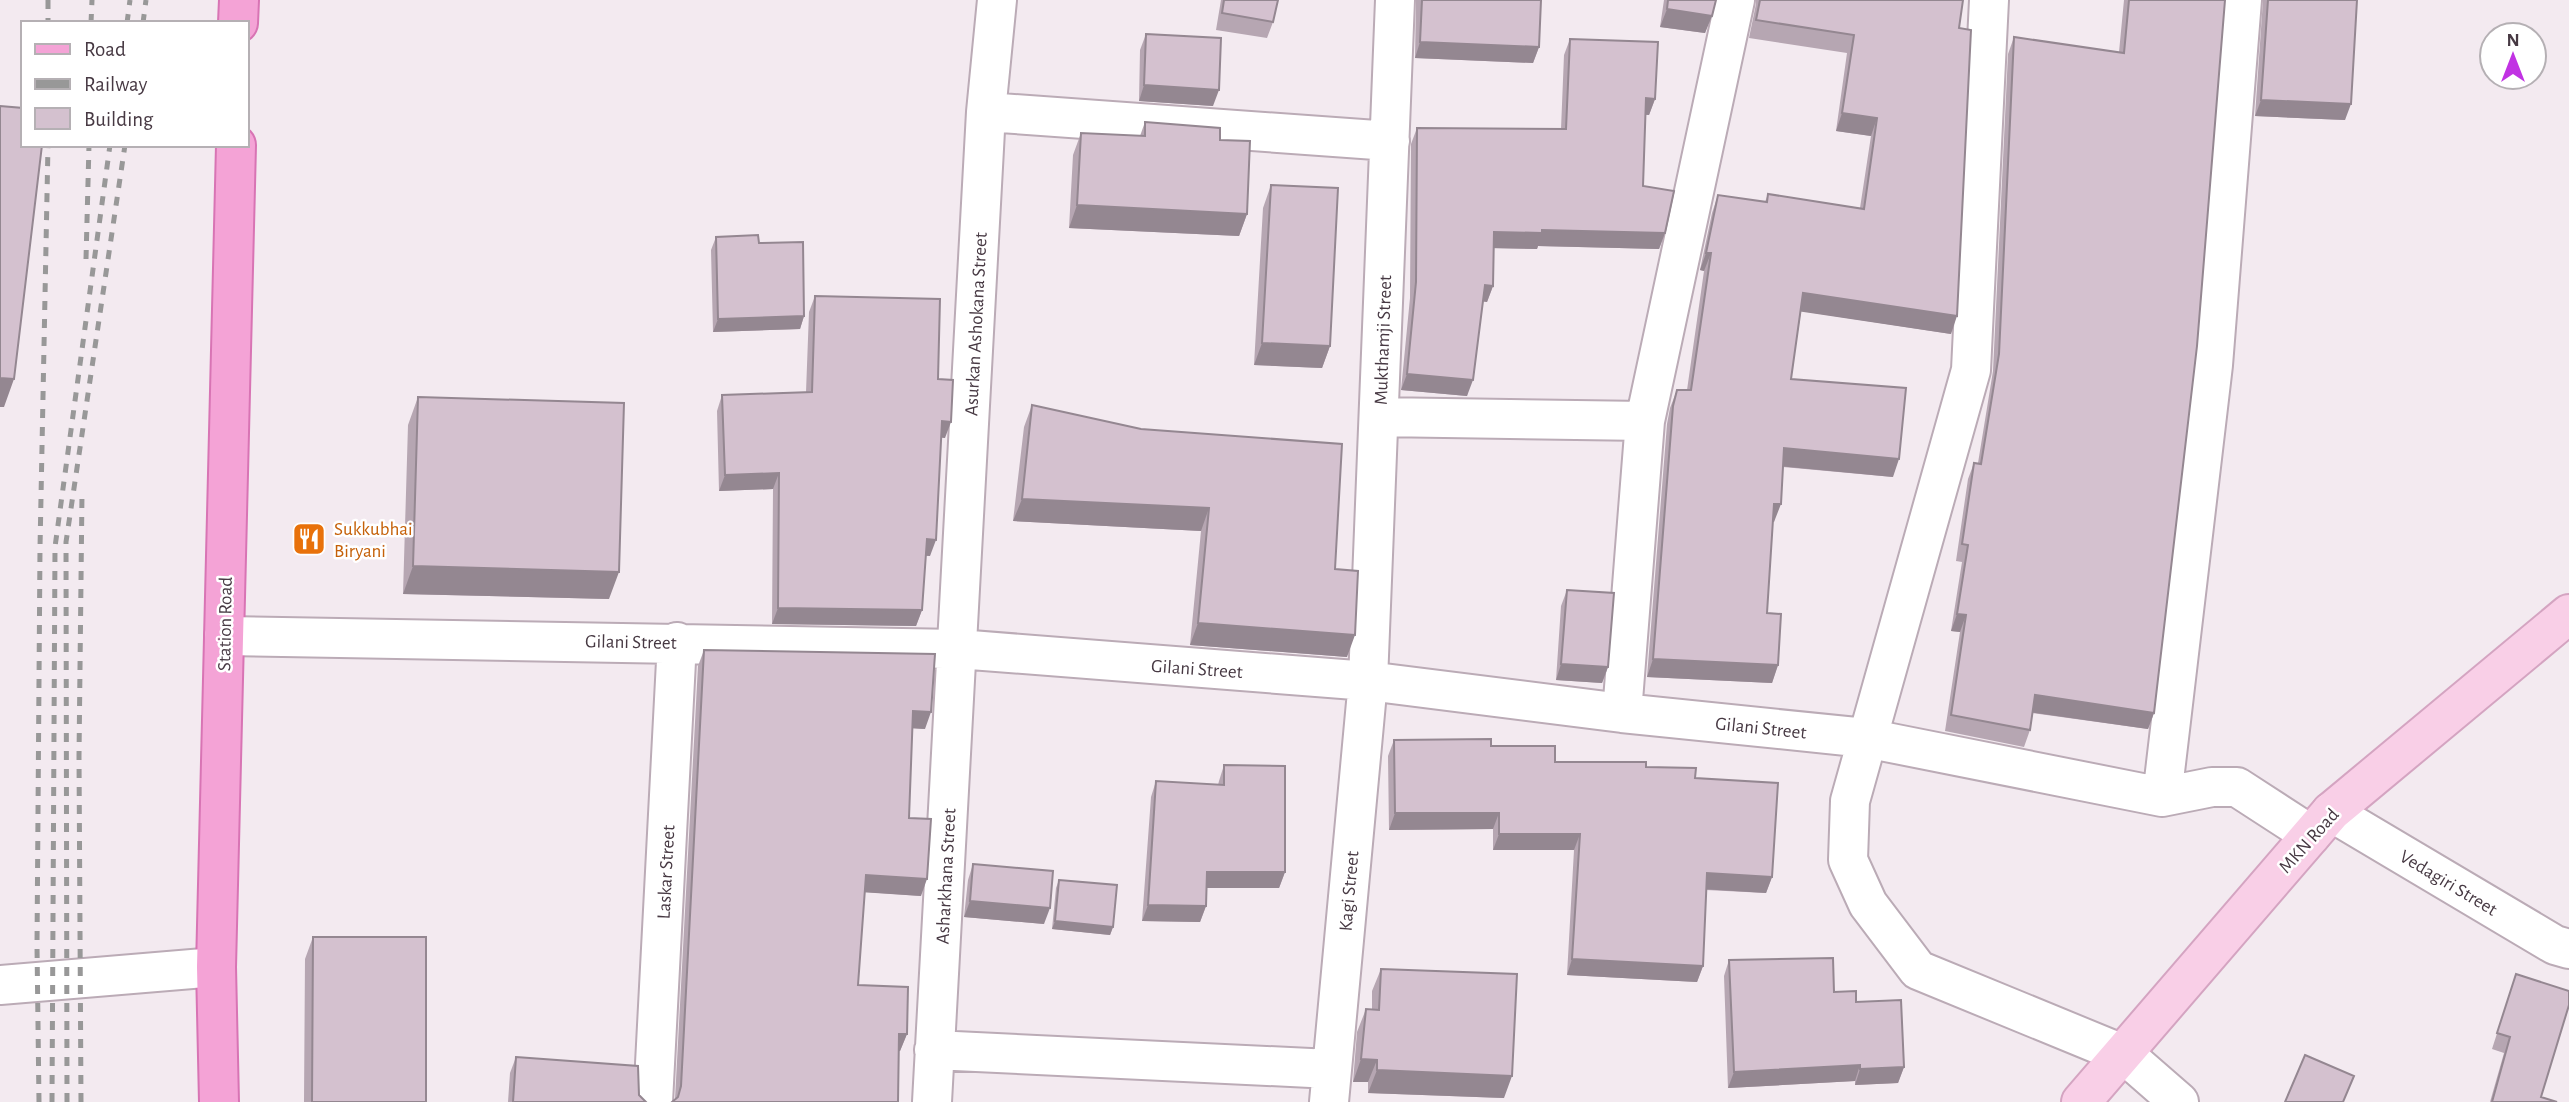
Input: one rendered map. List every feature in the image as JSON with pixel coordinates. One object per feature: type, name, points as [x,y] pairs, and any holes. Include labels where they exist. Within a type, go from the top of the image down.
[{"type":"main road","points":[[238,21],[239,0]]},
{"type":"main road","name":"Station Road","points":[[219,1102],[216,967],[236,147]]},
{"type":"street","name":"Asurkan Ashokana Street","points":[[958,649],[986,112],[997,0]]},
{"type":"street","name":"Mukthamji Street","points":[[1368,681],[1395,0]]},
{"type":"street","points":[[1622,713],[1646,421],[1735,0]]},
{"type":"street","points":[[1989,0],[1971,370],[1850,801],[1848,860],[1868,904],[1918,970],[2124,1055],[2179,1102]]},
{"type":"street","points":[[2162,796],[2213,365],[2242,0]]},
{"type":"street","points":[[986,112],[1390,141]]},
{"type":"street","points":[[1379,417],[1646,421]]},
{"type":"street","name":"MKN Road","points":[[2081,1102],[2321,823],[2569,614]]},
{"type":"street","name":"Gilani Street","points":[[224,636],[958,649],[1368,681],[1622,713],[1866,738],[2162,796]]},
{"type":"street","name":"Laskar Street","points":[[653,1102],[677,642]]},
{"type":"street","name":"Asharkhana Street","points":[[932,1102],[958,649]]},
{"type":"street","name":"Kagi Street","points":[[1330,1086],[1368,681]]},
{"type":"street","name":"Vedagiri Street","points":[[2162,796],[2212,787],[2237,787],[2321,823],[2555,945],[2569,949]]},
{"type":"street","points":[[0,985],[216,967]]},
{"type":"street","points":[[934,1050],[1330,1086]]},
{"type":"building","points":[[1224,0],[1278,0],[1273,22],[1222,13]]},
{"type":"building","points":[[1422,0],[1541,0],[1539,47],[1420,42]]},
{"type":"building","points":[[1668,0],[1716,0],[1712,16],[1667,9]]},
{"type":"building","points":[[1760,0],[1963,0],[1959,28],[1971,30],[1957,316],[1803,293],[1791,379],[1906,388],[1899,459],[1784,448],[1781,504],[1774,504],[1767,613],[1781,614],[1778,665],[1653,659],[1673,406],[1677,390],[1691,390],[1711,253],[1706,253],[1718,195],[1767,202],[1768,194],[1864,209],[1877,118],[1842,113],[1854,35],[1756,20]]},
{"type":"building","points":[[2129,0],[2225,0],[2197,346],[2154,713],[2035,695],[2030,730],[1951,715],[1966,615],[1957,614],[1968,545],[1962,544],[1974,463],[1981,464],[1999,354],[2014,37],[2124,53]]},
{"type":"building","points":[[2268,0],[2357,0],[2351,104],[2261,100]]},
{"type":"building","points":[[1146,34],[1221,38],[1219,90],[1144,85]]},
{"type":"building","points":[[1570,39],[1658,42],[1655,99],[1646,98],[1643,186],[1674,191],[1665,233],[1542,230],[1542,233],[1494,232],[1493,286],[1485,285],[1473,380],[1407,374],[1416,282],[1417,128],[1566,129]]},
{"type":"building","points":[[0,106],[21,108],[21,147],[42,147],[14,379],[0,378]]},
{"type":"building","points":[[1145,122],[1220,128],[1220,140],[1250,141],[1247,214],[1077,205],[1081,133],[1145,136]]},
{"type":"building","points":[[1271,185],[1338,188],[1330,346],[1262,343]]},
{"type":"building","points":[[758,235],[759,243],[803,242],[804,316],[718,319],[716,237]]},
{"type":"building","points":[[815,296],[940,299],[938,379],[953,380],[951,422],[942,421],[936,540],[927,539],[922,610],[778,608],[779,473],[725,475],[722,395],[812,392]]},
{"type":"building","points":[[418,397],[624,403],[619,572],[413,566]]},
{"type":"building","points":[[1032,405],[1141,429],[1342,444],[1335,569],[1358,571],[1355,635],[1198,623],[1209,508],[1022,499]]},
{"type":"building","points":[[1567,590],[1614,593],[1608,667],[1561,664]]},
{"type":"building","points":[[704,650],[935,654],[931,712],[913,711],[909,818],[931,819],[927,879],[866,875],[858,985],[908,987],[907,1034],[899,1034],[898,1102],[672,1102],[678,1097],[681,1086]]},
{"type":"building","points":[[1491,739],[1491,746],[1555,746],[1555,762],[1646,762],[1646,767],[1696,768],[1695,778],[1778,783],[1772,877],[1707,873],[1703,966],[1572,959],[1580,834],[1499,834],[1499,813],[1395,813],[1394,740]]},
{"type":"building","points":[[1224,765],[1285,766],[1285,872],[1207,872],[1206,906],[1148,905],[1156,781],[1224,785]]},
{"type":"building","points":[[973,864],[1053,871],[1050,908],[970,901]]},
{"type":"building","points":[[1059,880],[1117,885],[1113,927],[1055,921]]},
{"type":"building","points":[[313,937],[426,937],[426,1102],[312,1102]]},
{"type":"building","points":[[1833,958],[1834,992],[1856,991],[1856,1002],[1901,1000],[1904,1067],[1860,1069],[1860,1065],[1734,1072],[1729,960]]},
{"type":"building","points":[[1381,969],[1517,974],[1512,1076],[1377,1070],[1377,1060],[1361,1059],[1366,1009],[1379,1010]]},
{"type":"building","points":[[2516,974],[2569,991],[2569,1005],[2541,1097],[2557,1102],[2492,1102],[2510,1037],[2497,1033]]},
{"type":"building","points":[[2305,1055],[2354,1076],[2343,1102],[2285,1102]]},
{"type":"building","points":[[516,1057],[638,1066],[639,1095],[646,1102],[513,1102]]},
{"type":"railway","points":[[48,0],[48,21]]},
{"type":"railway","points":[[91,21],[92,0]]},
{"type":"railway","points":[[127,21],[130,0]]},
{"type":"railway","points":[[143,21],[146,0]]},
{"type":"railway","points":[[39,1102],[37,946],[40,548],[48,147]]},
{"type":"railway","points":[[86,259],[89,147]]},
{"type":"railway","points":[[52,1102],[55,547],[110,147]]},
{"type":"railway","points":[[67,1102],[66,542],[125,147]]},
{"type":"railway","points":[[81,1102],[79,756],[82,493]]},
{"type":"place","name":"Sukkubhai Biryani","points":[[309,539]]}]
